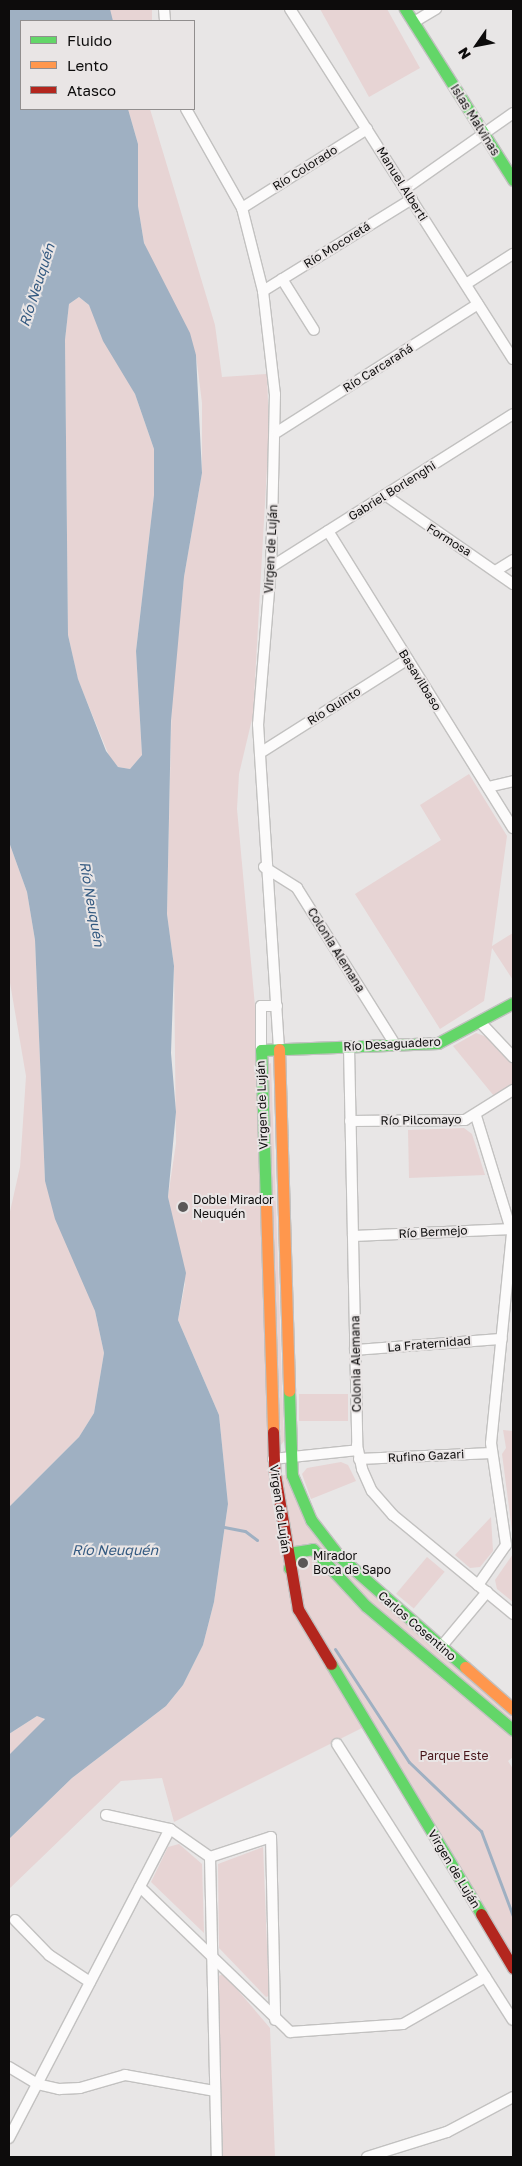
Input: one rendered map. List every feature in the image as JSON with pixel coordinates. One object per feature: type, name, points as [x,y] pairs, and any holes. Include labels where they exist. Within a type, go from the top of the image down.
[{"type":"street","name":"Manuel Alberti","points":[[290,9],[513,359]]},
{"type":"street","name":"Islas Malvinas","points":[[405,9],[513,180]]},
{"type":"street","points":[[414,22],[436,9]]},
{"type":"street","name":"Virgen de Luján","points":[[187,110],[242,208],[263,290],[277,432],[271,567],[258,709],[264,867],[278,1006],[290,1457]]},
{"type":"street","points":[[405,189],[513,113]]},
{"type":"street","name":"Río Colorado","points":[[242,208],[367,129]]},
{"type":"street","name":"Río Mocoretá","points":[[263,290],[412,199]]},
{"type":"street","points":[[466,284],[513,254]]},
{"type":"street","points":[[282,279],[314,330]]},
{"type":"street","name":"Río Carcarañá","points":[[277,432],[478,304]]},
{"type":"street","name":"Gabriel Borlenghi","points":[[271,567],[513,414]]},
{"type":"street","name":"Formosa","points":[[385,495],[399,509],[497,570],[513,584]]},
{"type":"street","name":"Basavilbaso","points":[[328,531],[513,828]]},
{"type":"street","points":[[497,570],[513,560]]},
{"type":"street","name":"Río Quinto","points":[[260,754],[408,660]]},
{"type":"street","points":[[488,787],[513,782]]},
{"type":"street","name":"Colonia Alemana","points":[[264,867],[297,888],[396,1046]]},
{"type":"street","name":"Río Desaguadero","points":[[261,1050],[396,1046],[444,1042],[513,1003]]},
{"type":"street","name":"Virgen de Luján","points":[[278,1006],[261,1006],[273,1459],[290,1569],[302,1620],[513,1968]]},
{"type":"street","points":[[480,1023],[513,1057]]},
{"type":"street","name":"Colonia Alemana","points":[[349,1047],[359,1455],[370,1487],[387,1509],[513,1614]]},
{"type":"street","name":"Río Pilcomayo","points":[[350,1121],[463,1120],[476,1116],[513,1090]]},
{"type":"street","points":[[476,1116],[512,1229],[492,1453],[506,1545],[478,1585]]},
{"type":"street","name":"Río Bermejo","points":[[353,1236],[512,1229]]},
{"type":"street","name":"La Fraternidad","points":[[355,1350],[502,1339]]},
{"type":"street","name":"Rufino Gazari","points":[[273,1459],[359,1455],[492,1453]]},
{"type":"street","name":"Carlos Cosentino","points":[[290,1457],[300,1498],[321,1535],[358,1575],[513,1709]]},
{"type":"street","points":[[290,1569],[295,1552],[313,1549],[366,1606],[513,1730]]},
{"type":"street","points":[[441,1647],[486,1592]]},
{"type":"street","points":[[337,1744],[513,2020]]},
{"type":"street","points":[[106,1815],[170,1829],[210,1857]]},
{"type":"street","points":[[9,2138],[170,1829]]},
{"type":"street","points":[[210,1857],[271,1837],[275,2020]]},
{"type":"street","points":[[210,1857],[217,2157]]},
{"type":"street","points":[[140,1887],[212,1952],[275,2020],[297,2033],[390,2027],[412,2020],[485,1977]]},
{"type":"street","points":[[15,1920],[48,1955],[90,1982]]},
{"type":"street","points":[[9,2067],[37,2084],[70,2090],[125,2075],[215,2091]]},
{"type":"street","points":[[367,2157],[456,2129],[513,2096]]},
{"type":"green space","points":[[110,9],[152,9],[152,20],[110,20]]},
{"type":"green space","points":[[320,9],[387,9],[420,68],[369,97]]},
{"type":"green space","points":[[128,110],[150,110],[215,325],[222,377],[267,374],[269,432],[253,715],[239,774],[237,809],[255,1006],[270,1490],[293,1610],[362,1728],[174,1822],[162,1778],[121,1781],[9,1889],[9,1839],[72,1778],[166,1706],[183,1685],[203,1645],[214,1602],[228,1504],[219,1415],[178,1320],[185,1284],[168,1197],[176,1143],[174,966],[167,914],[172,691],[184,577],[202,473],[202,403],[196,355],[144,243],[138,206],[138,144]]},
{"type":"green space","points":[[79,297],[89,305],[135,394],[154,449],[154,495],[136,651],[142,755],[130,769],[118,767],[110,758],[78,680],[68,635],[65,340],[69,304]]},
{"type":"green space","points":[[469,774],[507,836],[492,946],[513,933],[513,980],[492,948],[484,1001],[440,1029],[355,894],[441,840],[420,805]]},
{"type":"green space","points":[[9,842],[27,892],[35,940],[45,1181],[95,1311],[104,1353],[94,1413],[79,1437],[9,1507],[9,1216],[20,1167],[26,1076],[9,977]]},
{"type":"green space","points":[[476,1033],[487,1037],[513,1065],[513,1083],[494,1096],[453,1046]]},
{"type":"green space","points":[[271,1063],[284,1441],[281,1445],[267,1065]]},
{"type":"green space","points":[[464,1128],[472,1134],[485,1175],[409,1178],[408,1130]]},
{"type":"green space","points":[[299,1394],[348,1394],[348,1421],[299,1421]]},
{"type":"green space","points":[[503,1430],[513,1431],[513,1538],[502,1454],[506,1448]]},
{"type":"green space","points":[[341,1462],[348,1465],[356,1481],[311,1499],[302,1474],[307,1468]]},
{"type":"green space","points":[[285,1475],[333,1557],[513,1716],[513,1726],[373,1608],[309,1543],[293,1549],[281,1476]]},
{"type":"green space","points":[[491,1517],[493,1551],[480,1567],[470,1568],[455,1555]]},
{"type":"green space","name":"Parque Este","points":[[309,1552],[513,1734],[513,1757],[508,1761],[513,1769],[513,1958],[304,1612],[294,1560]]},
{"type":"green space","points":[[513,1554],[513,1602],[497,1589],[495,1580]]},
{"type":"green space","points":[[427,1557],[445,1572],[414,1609],[396,1594]]},
{"type":"green space","points":[[37,1716],[44,1716],[43,1724],[9,1755],[9,1734]]},
{"type":"green space","points":[[179,1844],[202,1864],[204,1933],[151,1882],[168,1847]]},
{"type":"green space","points":[[263,1847],[269,1996],[266,1997],[219,1948],[218,1864]]},
{"type":"green space","points":[[224,1974],[270,2028],[275,2157],[223,2157],[218,1976]]},
{"type":"water","name":"Río Neuquén","points":[[9,9],[110,9],[113,20],[20,20],[20,110],[128,110],[138,144],[138,206],[144,243],[190,333],[196,355],[202,473],[184,577],[171,721],[167,914],[174,966],[171,1053],[176,1112],[168,1197],[186,1273],[178,1320],[219,1415],[228,1504],[214,1602],[203,1645],[183,1685],[166,1706],[72,1778],[9,1839],[9,1755],[45,1719],[37,1716],[9,1734],[9,1507],[79,1437],[94,1413],[104,1353],[95,1311],[55,1219],[45,1181],[35,940],[27,892],[9,842]],"holes":[[[79,297],[89,305],[103,341],[135,394],[154,449],[154,495],[136,651],[142,755],[130,769],[118,767],[106,751],[78,679],[68,635],[65,340],[69,304]]]},
{"type":"waterway","points":[[224,1527],[245,1531],[257,1540]]},
{"type":"waterway","points":[[335,1649],[409,1762],[481,1831],[513,1916]]},
{"type":"traffic: fast","points":[[405,9],[513,180]]},
{"type":"traffic: fast","points":[[266,1205],[261,1050],[438,1043],[513,1003]]},
{"type":"traffic: fast","points":[[289,1391],[292,1475],[311,1520],[339,1556],[465,1667]]},
{"type":"traffic: fast","points":[[289,1568],[295,1552],[313,1549],[366,1606],[513,1730]]},
{"type":"traffic: fast","points":[[331,1664],[481,1914]]},
{"type":"traffic: slow","points":[[279,1049],[289,1391]]},
{"type":"traffic: slow","points":[[266,1205],[273,1432]]},
{"type":"traffic: slow","points":[[465,1667],[513,1709]]},
{"type":"traffic: jam","points":[[273,1432],[274,1469],[298,1609],[331,1664]]},
{"type":"traffic: jam","points":[[481,1914],[513,1968]]},
{"type":"place","name":"Doble Mirador Neuquén","points":[[183,1207]]},
{"type":"place","name":"Mirador Boca de Sapo","points":[[303,1563]]}]
